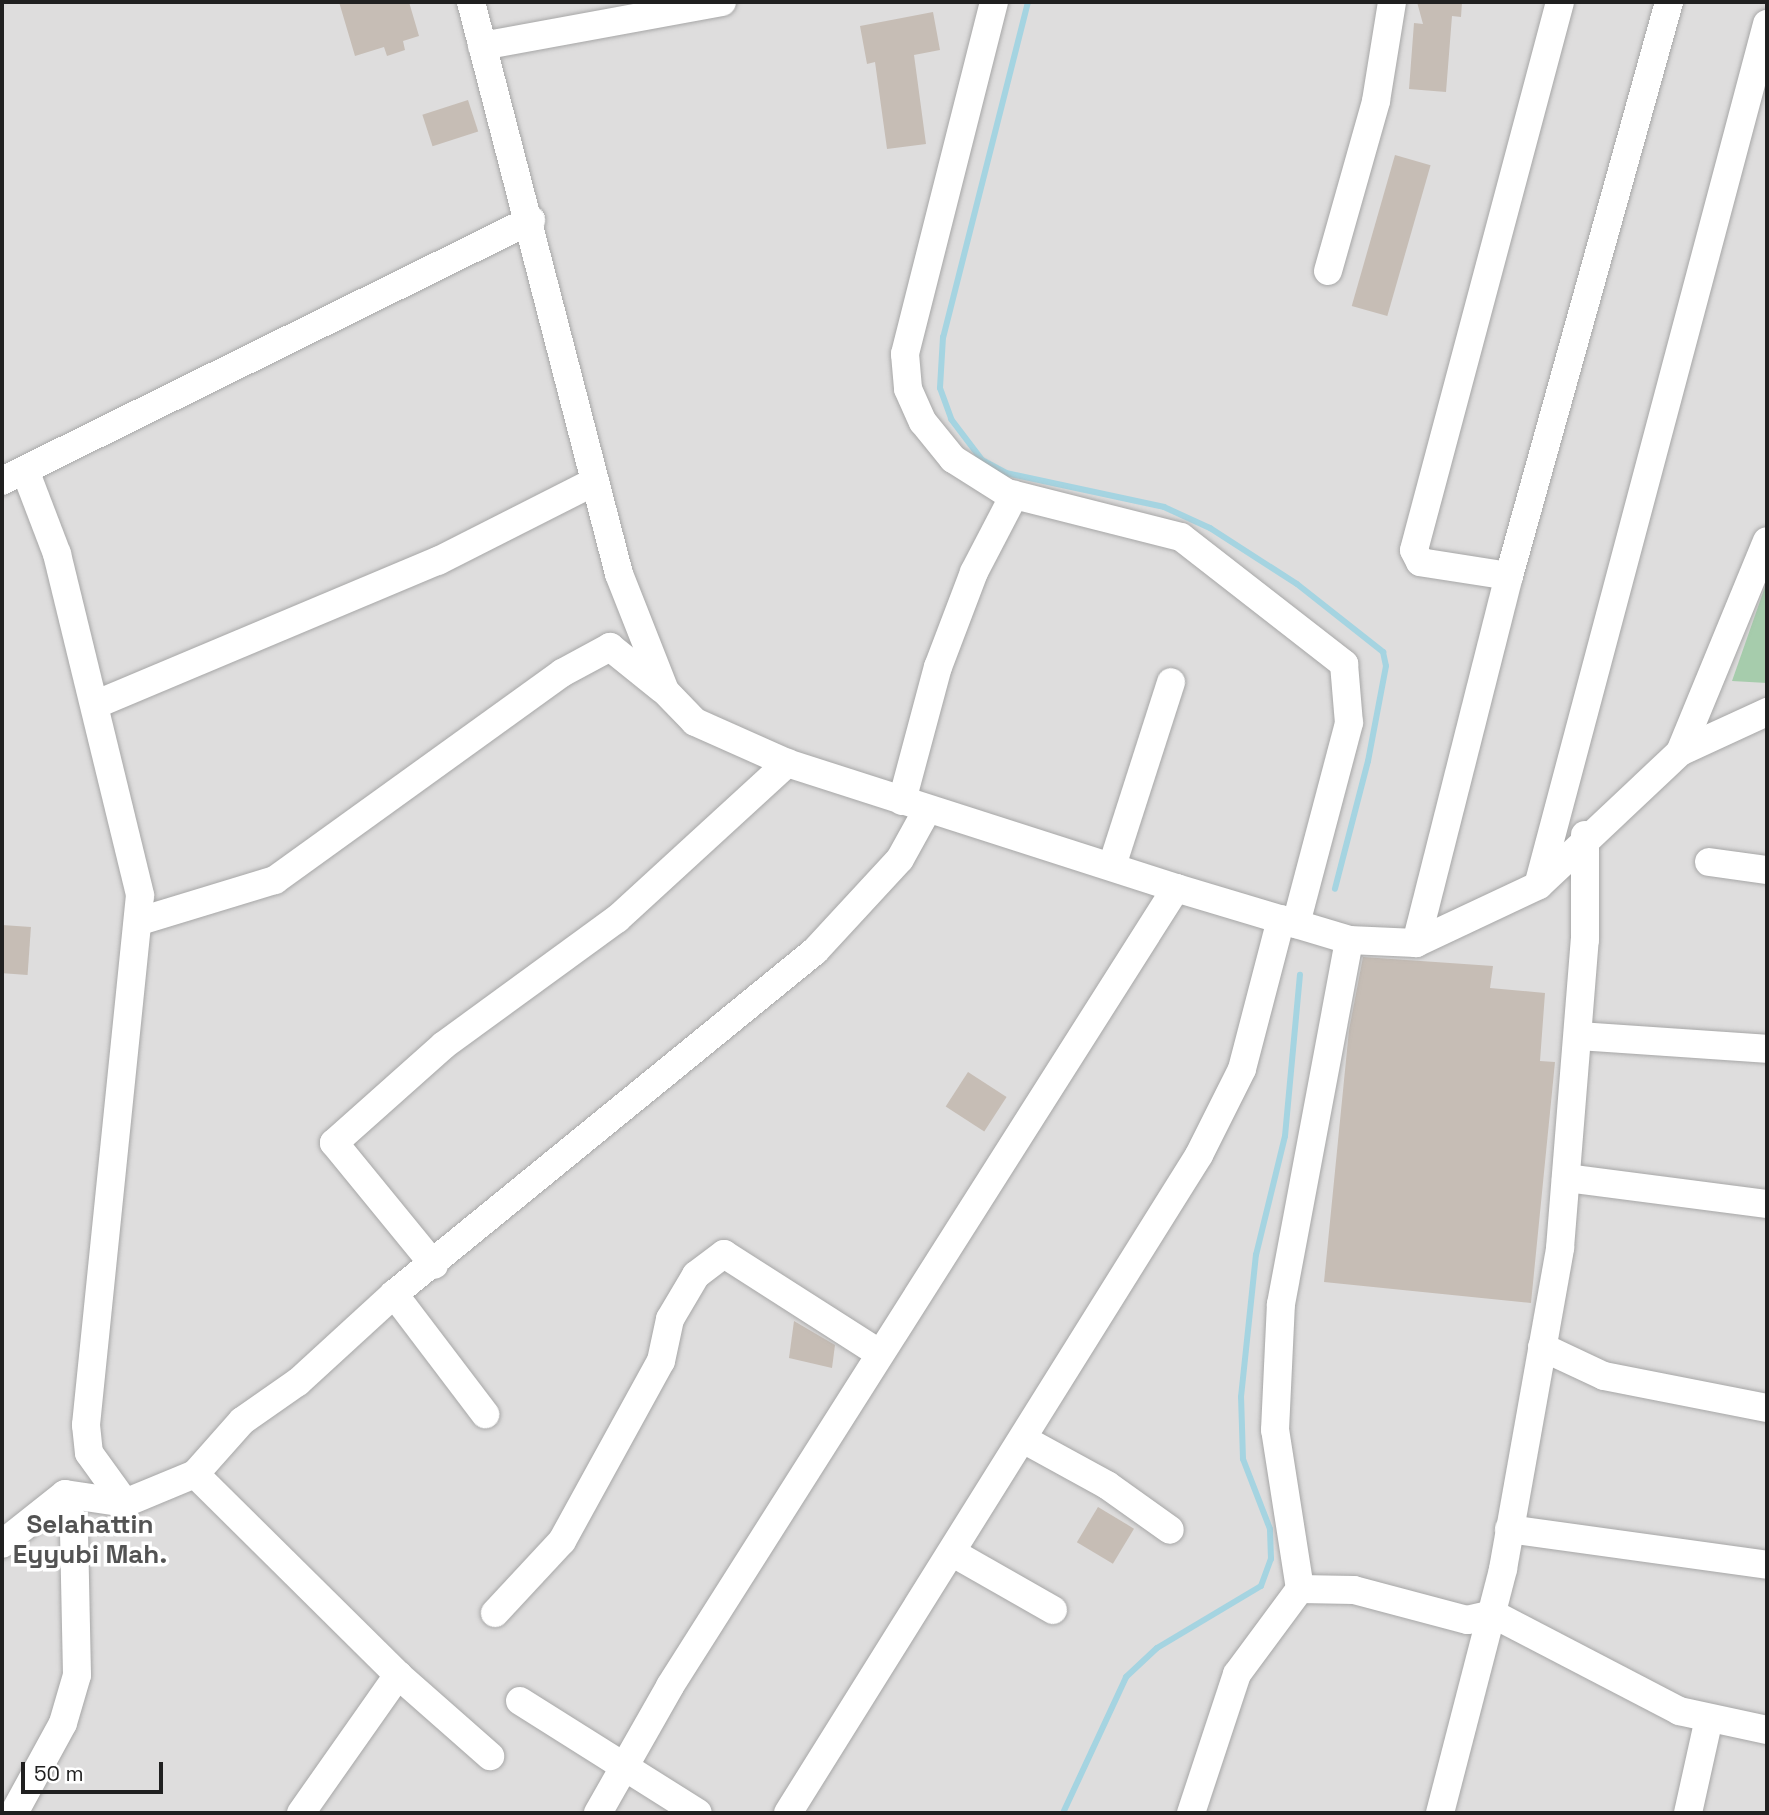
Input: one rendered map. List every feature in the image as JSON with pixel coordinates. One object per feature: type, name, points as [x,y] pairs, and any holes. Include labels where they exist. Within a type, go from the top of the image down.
[{"type":"street","points":[[471,2],[531,220],[619,574],[664,691]]},
{"type":"street","points":[[482,46],[722,2]]},
{"type":"street","points":[[788,1813],[1149,1242],[1242,1069],[1349,723],[1344,664],[1181,537],[1014,495],[953,458],[923,422],[908,389],[905,354],[994,2]]},
{"type":"street","points":[[1328,271],[1376,101],[1392,2]]},
{"type":"street","points":[[1509,576],[1420,562],[1414,550],[1560,2]]},
{"type":"street","points":[[1416,943],[1509,576],[1668,2]]},
{"type":"street","points":[[1539,885],[1767,24]]},
{"type":"street","points":[[125,1503],[89,1453],[86,1424],[140,921],[131,846],[57,554],[14,475],[119,418],[531,220]]},
{"type":"street","points":[[97,704],[438,561],[594,482]]},
{"type":"street","points":[[2,1544],[65,1494],[125,1503],[194,1474],[242,1421],[298,1382],[394,1294],[434,1265],[815,951],[900,859],[914,806],[938,667],[974,572],[1014,495]]},
{"type":"street","points":[[1680,752],[1767,541]]},
{"type":"street","points":[[140,921],[275,880],[562,673],[610,647],[664,691],[695,722],[787,763],[914,806],[1349,940],[1416,943],[1539,885],[1585,835],[1680,752],[1767,712]]},
{"type":"street","points":[[1112,866],[1171,682]]},
{"type":"street","points":[[434,1265],[334,1143],[444,1045],[617,919],[787,763]]},
{"type":"street","points":[[1440,1813],[1493,1614],[1542,1347],[1566,1178],[1578,1036],[1585,835]]},
{"type":"street","points":[[1709,863],[1767,870]]},
{"type":"street","points":[[598,1813],[670,1686],[1176,888]]},
{"type":"street","points":[[1191,1813],[1237,1674],[1300,1589],[1275,1430],[1281,1304],[1349,940]]},
{"type":"street","points":[[1578,1036],[1767,1049]]},
{"type":"street","points":[[1566,1178],[1767,1204]]},
{"type":"street","points":[[495,1613],[562,1541],[661,1361],[670,1319],[696,1275],[724,1254],[879,1353]]},
{"type":"street","points":[[394,1294],[485,1414]]},
{"type":"street","points":[[1542,1347],[1604,1376],[1767,1408]]},
{"type":"street","points":[[1023,1439],[1107,1485],[1170,1530]]},
{"type":"street","points":[[194,1474],[398,1675],[490,1756]]},
{"type":"street","points":[[14,1813],[63,1723],[77,1675],[74,1530],[65,1494]]},
{"type":"street","points":[[1509,1529],[1767,1565]]},
{"type":"street","points":[[953,1553],[1053,1610]]},
{"type":"street","points":[[1300,1589],[1354,1590],[1467,1620],[1493,1614],[1627,1688],[1709,1718],[1767,1730]]},
{"type":"street","points":[[301,1813],[398,1675]]},
{"type":"street","points":[[520,1701],[698,1813]]},
{"type":"street","points":[[1688,1813],[1709,1718]]},
{"type":"shaded area","points":[[2,2],[1767,2],[1767,1813],[2,1813]]},
{"type":"green space","points":[[1767,581],[1767,683],[1732,681]]},
{"type":"building","points":[[339,2],[409,2],[419,36],[403,41],[405,50],[387,56],[384,47],[355,56]]},
{"type":"building","points":[[1417,2],[1462,2],[1461,17],[1452,16],[1446,92],[1409,89],[1414,23],[1423,24]]},
{"type":"building","points":[[933,12],[940,50],[914,55],[926,144],[887,149],[875,62],[867,64],[860,26]]},
{"type":"building","points":[[468,100],[478,131],[433,146],[422,115]]},
{"type":"building","points":[[1395,155],[1431,165],[1387,316],[1352,306]]},
{"type":"building","points":[[2,925],[31,927],[28,975],[2,973]]},
{"type":"building","points":[[1363,957],[1493,966],[1490,988],[1545,993],[1540,1061],[1555,1062],[1531,1303],[1324,1282],[1349,1030]]},
{"type":"building","points":[[968,1072],[1007,1097],[984,1131],[946,1106]]},
{"type":"building","points":[[794,1321],[835,1345],[832,1368],[789,1358]]},
{"type":"building","points":[[1098,1507],[1134,1529],[1113,1564],[1077,1542]]},
{"type":"waterway","points":[[1028,2],[943,337],[940,388],[951,419],[982,460],[1006,473],[1164,507],[1210,528],[1297,584],[1383,652],[1386,666],[1368,761],[1335,889]]},
{"type":"waterway","points":[[1063,1813],[1126,1677],[1157,1648],[1261,1586],[1271,1559],[1270,1529],[1243,1459],[1241,1397],[1256,1255],[1285,1136],[1300,975]]},
{"type":"district","name":"Selahattin Eyyubi Mah.","points":[[90,1540]]}]
